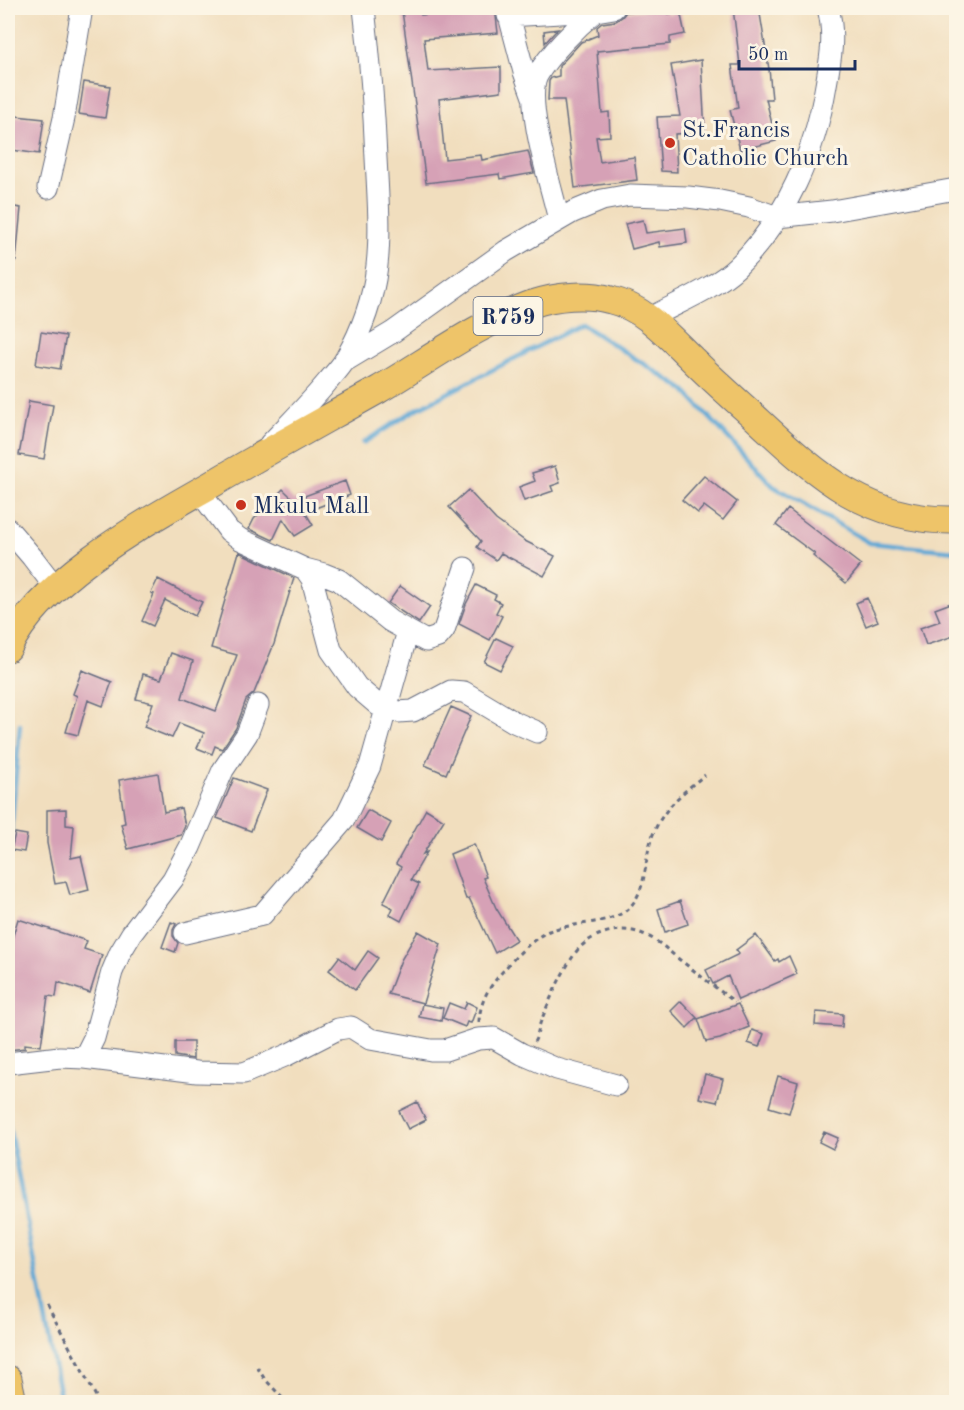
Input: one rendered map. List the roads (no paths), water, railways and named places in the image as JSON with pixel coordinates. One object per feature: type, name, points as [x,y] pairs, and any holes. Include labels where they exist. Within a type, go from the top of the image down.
[{"type":"main road","name":"R759","points":[[8,648],[28,618],[55,587],[117,540],[475,331],[533,304],[575,296],[612,300],[650,318],[695,363],[789,449],[824,477],[856,498],[893,513],[933,521],[957,520]]},
{"type":"main road","points":[[8,1379],[13,1402]]},
{"type":"street","points":[[48,188],[64,118],[82,8]]},
{"type":"street","points":[[258,458],[317,395],[345,361],[366,320],[375,285],[380,251],[374,120],[364,8]]},
{"type":"street","points":[[650,318],[708,286],[735,268],[753,249],[777,217],[810,151],[820,119],[833,28],[828,8]]},
{"type":"street","points":[[559,220],[540,140],[533,98],[507,12],[605,9]]},
{"type":"street","points":[[533,98],[537,76],[575,28],[605,9]]},
{"type":"street","points":[[345,361],[393,332],[506,250],[573,212],[602,200],[630,195],[720,201],[749,207],[777,217],[832,211],[956,189]]},
{"type":"street","points":[[200,491],[229,531],[240,539],[305,569],[339,580],[390,621],[426,641],[438,637],[444,630],[465,568]]},
{"type":"street","points":[[8,529],[55,587]]},
{"type":"street","points":[[305,569],[312,579],[331,650],[340,665],[369,699],[398,712],[413,711],[451,692],[464,692],[514,722],[537,732]]},
{"type":"street","points":[[186,933],[262,915],[344,820],[370,766],[388,709],[408,631]]},
{"type":"street","points":[[84,1058],[94,1038],[112,972],[120,953],[132,933],[173,879],[190,847],[223,770],[247,734],[258,705]]},
{"type":"street","points":[[8,1063],[60,1057],[84,1058],[197,1072],[244,1073],[346,1027],[351,1027],[370,1039],[431,1050],[455,1048],[478,1039],[494,1038],[522,1054],[557,1069],[616,1085]]},
{"type":"waterway","points":[[363,443],[415,410],[581,324],[683,389],[773,486],[870,543],[956,551]]},
{"type":"waterway","points":[[8,866],[20,725]]},
{"type":"waterway","points":[[8,1121],[61,1402]]},
{"type":"place","name":"St.Francis Catholic Church","points":[[670,143]]},
{"type":"place","name":"Mkulu Mall","points":[[241,505]]}]
